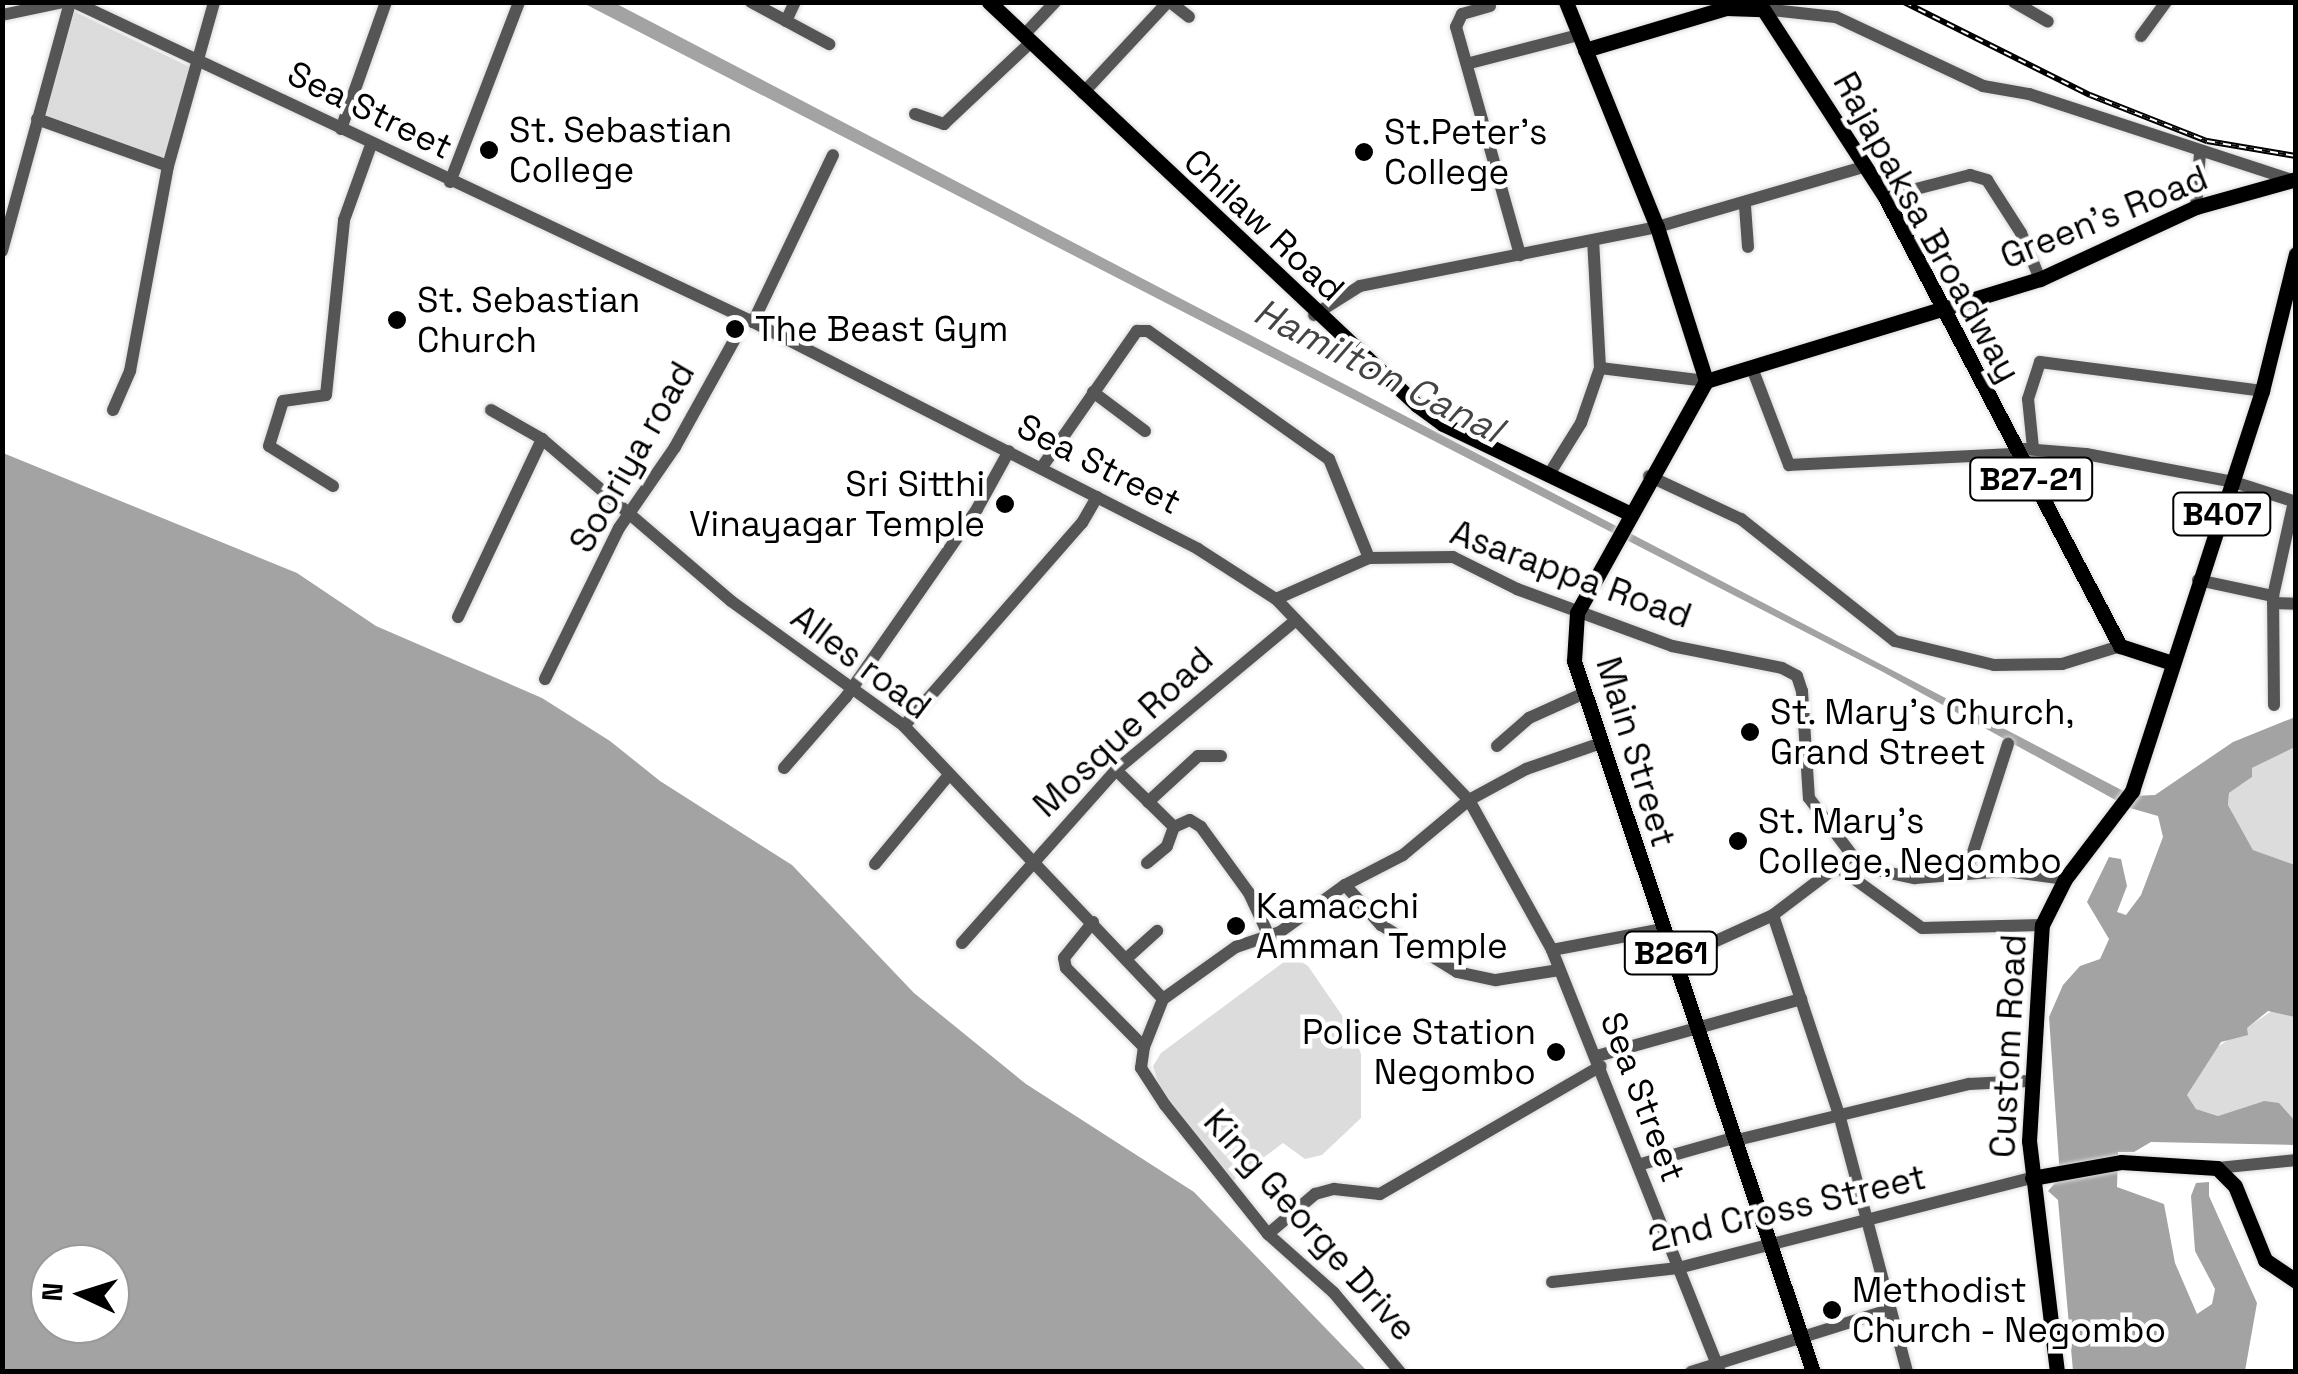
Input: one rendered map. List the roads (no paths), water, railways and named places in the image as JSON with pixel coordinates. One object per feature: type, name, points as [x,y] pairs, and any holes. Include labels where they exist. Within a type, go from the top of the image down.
[{"type":"main road","name":"Chilaw Road","points":[[988,2],[1314,314],[1444,424],[1629,513]]},
{"type":"main road","points":[[1566,2],[1657,228],[1706,381]]},
{"type":"main road","points":[[1582,42],[1726,8],[1763,9]]},
{"type":"main road","name":"Rajapaksa Broadway","points":[[1763,9],[1885,197],[1948,309],[2120,646]]},
{"type":"main road","name":"Green's Road","points":[[1706,381],[2040,279],[2196,207],[2292,179]]},
{"type":"main road","name":"B407","points":[[2169,662],[2234,482],[2262,392],[2296,254]]},
{"type":"main road","name":"Main Street","points":[[1706,381],[1615,536],[1576,612],[1572,634],[1580,695],[1736,1139],[1813,1372]]},
{"type":"main road","points":[[2120,646],[2169,662]]},
{"type":"main road","name":"Custom Road","points":[[2057,1372],[2032,1178],[2030,1081],[2042,925],[2065,879],[2122,808],[2139,771],[2169,662]]},
{"type":"main road","points":[[2032,1178],[2054,1170],[2120,1162],[2217,1168],[2235,1186],[2266,1260],[2296,1281]]},
{"type":"street","name":"Sea Street","points":[[69,2],[95,7],[198,62],[749,321],[1198,548],[1276,598],[1469,800],[1552,950],[1719,1368]]},
{"type":"street","points":[[2,15],[69,2],[2,251]]},
{"type":"street","points":[[113,410],[130,371],[168,166],[214,2]]},
{"type":"street","points":[[341,129],[386,2]]},
{"type":"street","points":[[450,182],[519,2]]},
{"type":"street","points":[[750,2],[828,44]]},
{"type":"street","points":[[786,21],[794,2]]},
{"type":"street","points":[[915,114],[944,124],[1027,39],[1055,2]]},
{"type":"street","points":[[1084,94],[1169,2],[1189,17]]},
{"type":"street","points":[[2014,2],[2048,22]]},
{"type":"street","points":[[2142,36],[2166,2]]},
{"type":"street","points":[[1490,6],[1457,20],[1520,255]]},
{"type":"street","points":[[1763,9],[1836,17],[1983,86],[2029,94],[2292,179]]},
{"type":"street","points":[[1470,63],[1582,42]]},
{"type":"street","points":[[37,119],[168,166]]},
{"type":"street","points":[[333,486],[269,446],[283,400],[326,395],[344,220],[371,145]]},
{"type":"street","points":[[2196,207],[2200,152]]},
{"type":"street","name":"Sooriya road","points":[[545,679],[632,512],[749,321],[834,155]]},
{"type":"street","points":[[1314,314],[1360,286],[1657,228],[1745,206],[1862,166]]},
{"type":"street","points":[[1885,197],[1970,174],[1988,180],[2022,233],[2040,279]]},
{"type":"street","points":[[1745,206],[1748,247]]},
{"type":"street","points":[[1548,476],[1581,422],[1600,368],[1593,240]]},
{"type":"street","points":[[1042,467],[1137,330],[1148,331],[1330,460],[1369,558]]},
{"type":"street","points":[[2022,451],[2028,399],[2040,362],[2262,392]]},
{"type":"street","points":[[1600,368],[1706,381]]},
{"type":"street","points":[[1752,368],[1789,466],[2022,451],[2234,482],[2295,502],[2273,600],[2274,706]]},
{"type":"street","points":[[1093,392],[1145,430]]},
{"type":"street","name":"Alles road","points":[[491,410],[542,439],[632,512],[731,601],[904,726],[1163,1000]]},
{"type":"street","points":[[458,617],[542,439]]},
{"type":"street","points":[[784,768],[848,688],[977,509],[1009,451]]},
{"type":"street","points":[[1649,476],[1741,519],[1895,642],[1994,665],[2062,664],[2120,646]]},
{"type":"street","points":[[904,726],[1082,523],[1096,497]]},
{"type":"street","name":"Asarappa Road","points":[[1276,598],[1369,558],[1453,557],[1576,612],[1672,646],[1797,676],[1809,798],[1852,854],[1876,870],[1914,878],[1966,874],[2065,879]]},
{"type":"street","points":[[2198,580],[2296,604]]},
{"type":"street","name":"Mosque Road","points":[[962,944],[1116,770],[1296,620]]},
{"type":"street","points":[[1497,746],[1530,718],[1580,695]]},
{"type":"street","points":[[1092,922],[1064,958],[1066,968],[1144,1047],[1163,1000],[1236,947],[1280,932],[1345,885],[1404,856],[1469,800],[1526,769],[1598,744]]},
{"type":"street","points":[[1966,874],[2008,744]]},
{"type":"street","points":[[1148,802],[1198,756],[1221,756]]},
{"type":"street","points":[[1116,770],[1174,828]]},
{"type":"street","points":[[875,864],[948,776]]},
{"type":"street","points":[[1146,863],[1167,846],[1174,828],[1190,820],[1201,826],[1249,893],[1268,934]]},
{"type":"street","points":[[1674,960],[1773,915],[1852,854]]},
{"type":"street","points":[[1834,866],[1922,928],[2042,925]]},
{"type":"street","points":[[1345,885],[1396,936],[1457,972],[1496,980],[1559,970]]},
{"type":"street","points":[[1773,915],[1838,1114],[1907,1372]]},
{"type":"street","points":[[1552,950],[1663,930]]},
{"type":"street","points":[[1126,959],[1157,932]]},
{"type":"street","points":[[1268,1234],[1314,1194],[1334,1188],[1380,1194],[1599,1061],[1801,998]]},
{"type":"street","name":"King George Drive","points":[[1144,1047],[1142,1068],[1268,1234],[1333,1292],[1400,1372]]},
{"type":"street","points":[[1638,1165],[1969,1084],[2030,1081]]},
{"type":"street","points":[[2217,1168],[2296,1160]]},
{"type":"street","name":"2nd Cross Street","points":[[1552,1282],[1678,1268],[2032,1178]]},
{"type":"street","points":[[1692,1372],[1719,1368],[1889,1310]]},
{"type":"railway","points":[[1904,2],[2090,95],[2207,141],[2296,156]]},
{"type":"place","name":"St. Sebastian College","points":[[489,150]]},
{"type":"place","name":"St.Peter's College","points":[[1364,152]]},
{"type":"place","name":"St. Sebastian Church","points":[[397,320]]},
{"type":"place","name":"The Beast Gym","points":[[735,329]]},
{"type":"place","name":"Sri Sitthi Vinayagar Temple","points":[[1005,504]]},
{"type":"place","name":"St. Mary's Church, Grand Street","points":[[1750,732]]},
{"type":"place","name":"St. Mary's College, Negombo","points":[[1738,841]]},
{"type":"place","name":"Kamacchi Amman Temple","points":[[1236,926]]},
{"type":"place","name":"Police Station Negombo","points":[[1556,1052]]},
{"type":"place","name":"Methodist Church - Negombo","points":[[1832,1310]]},
{"type":"water label","name":"Hamilton Canal","points":[[1378,371]]}]
